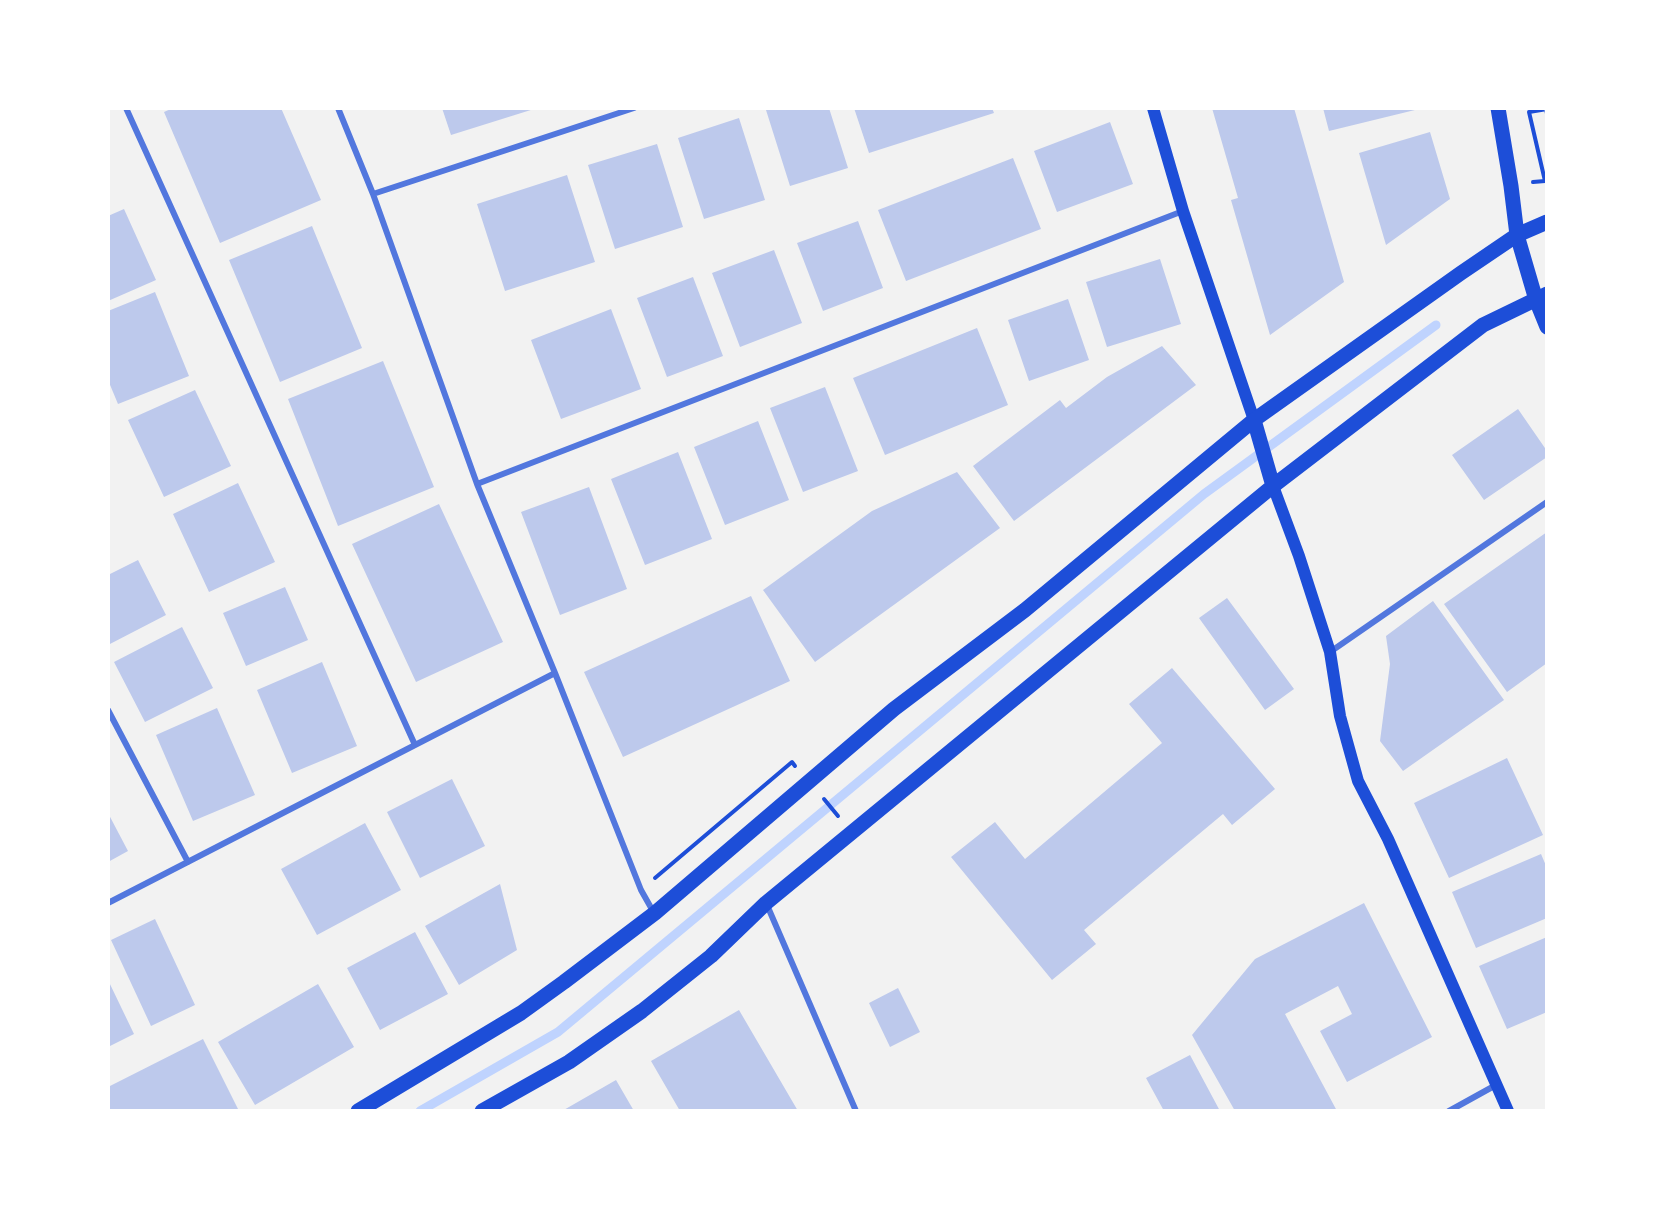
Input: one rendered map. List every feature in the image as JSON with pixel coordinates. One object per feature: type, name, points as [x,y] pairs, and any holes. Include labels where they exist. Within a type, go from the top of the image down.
[{"type":"main road","points":[[1153,108],[1183,210],[1330,652],[1340,716],[1358,781],[1388,839],[1508,1111]]},
{"type":"main road","points":[[1497,108],[1518,235],[1541,297],[1547,327]]},
{"type":"main road","points":[[358,1111],[521,1013],[655,914],[894,709],[1024,610],[1144,512],[1256,425],[1451,280],[1518,235],[1547,222]]},
{"type":"main road","points":[[482,1111],[569,1062],[642,1011],[711,956],[766,903],[1271,479],[1483,325],[1541,297]]},
{"type":"street","points":[[126,108],[415,745]]},
{"type":"street","points":[[338,108],[373,194],[477,484],[641,890],[655,914]]},
{"type":"street","points":[[373,194],[634,108]]},
{"type":"street","points":[[477,484],[1183,210]]},
{"type":"street","points":[[1330,652],[1547,502]]},
{"type":"street","points":[[108,903],[555,673]]},
{"type":"street","points":[[108,710],[188,862]]},
{"type":"street","points":[[766,903],[856,1111]]},
{"type":"street","points":[[1449,1111],[1497,1085]]},
{"type":"path","points":[[1511,186],[1545,181],[1529,112],[1547,109]]},
{"type":"path","points":[[641,890],[792,762],[799,771]]},
{"type":"path","points":[[822,797],[844,823]]},
{"type":"building","points":[[173,108],[281,108],[321,200],[220,243],[164,112]]},
{"type":"building","points":[[442,108],[534,108],[534,109],[451,135]]},
{"type":"building","points":[[829,108],[848,168],[790,186],[766,110]]},
{"type":"building","points":[[854,108],[992,108],[994,113],[869,153]]},
{"type":"building","points":[[1212,108],[1294,108],[1344,282],[1270,335],[1231,200],[1238,198]]},
{"type":"building","points":[[1323,108],[1419,108],[1419,109],[1329,131]]},
{"type":"building","points":[[739,118],[765,200],[704,219],[678,138]]},
{"type":"building","points":[[1110,122],[1133,184],[1057,212],[1034,151]]},
{"type":"building","points":[[1430,132],[1450,199],[1386,245],[1359,153]]},
{"type":"building","points":[[657,144],[683,227],[615,249],[588,165]]},
{"type":"building","points":[[1013,158],[1041,229],[906,281],[878,210]]},
{"type":"building","points":[[567,175],[595,262],[505,291],[477,204]]},
{"type":"building","points":[[124,209],[156,280],[108,301],[108,216]]},
{"type":"building","points":[[858,221],[883,288],[823,311],[797,243]]},
{"type":"building","points":[[312,226],[362,348],[280,382],[229,260]]},
{"type":"building","points":[[774,250],[802,323],[740,347],[712,273]]},
{"type":"building","points":[[1160,259],[1181,324],[1107,347],[1086,282]]},
{"type":"building","points":[[693,277],[723,356],[667,377],[637,298]]},
{"type":"building","points":[[155,292],[189,376],[118,404],[108,380],[108,311]]},
{"type":"building","points":[[1068,299],[1089,360],[1029,381],[1008,320]]},
{"type":"building","points":[[611,309],[641,389],[561,419],[531,340]]},
{"type":"building","points":[[977,328],[1008,405],[885,455],[853,378]]},
{"type":"building","points":[[1162,346],[1196,385],[1014,521],[973,466],[1060,400],[1066,408],[1107,377]]},
{"type":"building","points":[[383,361],[434,487],[338,526],[288,399]]},
{"type":"building","points":[[825,387],[858,471],[803,492],[770,408]]},
{"type":"building","points":[[195,390],[231,466],[164,497],[128,420]]},
{"type":"building","points":[[1518,409],[1547,451],[1547,457],[1484,500],[1452,455]]},
{"type":"building","points":[[758,421],[789,500],[725,525],[694,447]]},
{"type":"building","points":[[678,452],[712,539],[645,565],[611,479]]},
{"type":"building","points":[[957,472],[1000,528],[815,662],[763,590],[872,511]]},
{"type":"building","points":[[238,483],[275,562],[209,592],[173,514]]},
{"type":"building","points":[[589,487],[627,589],[560,615],[521,512]]},
{"type":"building","points":[[439,504],[503,642],[416,682],[352,544]]},
{"type":"building","points":[[1547,532],[1547,663],[1507,692],[1444,604]]},
{"type":"building","points":[[138,560],[166,615],[108,645],[108,575]]},
{"type":"building","points":[[285,587],[308,640],[246,666],[223,613]]},
{"type":"building","points":[[751,596],[790,681],[623,757],[584,672]]},
{"type":"building","points":[[1227,598],[1294,689],[1265,710],[1199,618]]},
{"type":"building","points":[[1433,601],[1504,700],[1403,771],[1380,741],[1390,664],[1386,636]]},
{"type":"building","points":[[182,627],[213,688],[145,722],[114,662]]},
{"type":"building","points":[[322,662],[357,746],[292,773],[257,690]]},
{"type":"building","points":[[1172,668],[1275,789],[1232,825],[1223,814],[1084,930],[1096,944],[1052,980],[951,857],[995,822],[1025,859],[1162,743],[1129,704]]},
{"type":"building","points":[[217,708],[255,795],[193,821],[156,735]]},
{"type":"building","points":[[1507,758],[1543,835],[1449,878],[1414,803]]},
{"type":"building","points":[[452,779],[485,846],[420,878],[387,812]]},
{"type":"building","points":[[108,813],[128,851],[108,862]]},
{"type":"building","points":[[365,823],[401,890],[317,935],[281,869]]},
{"type":"building","points":[[1541,854],[1547,868],[1547,918],[1476,948],[1452,892]]},
{"type":"building","points":[[500,884],[517,950],[459,985],[425,926]]},
{"type":"building","points":[[1364,903],[1432,1037],[1347,1082],[1320,1031],[1352,1014],[1338,986],[1285,1014],[1337,1111],[1235,1111],[1192,1035],[1255,959]]},
{"type":"building","points":[[155,919],[195,1005],[151,1026],[111,940]]},
{"type":"building","points":[[415,932],[448,994],[380,1030],[347,968]]},
{"type":"building","points":[[1547,937],[1547,1012],[1507,1029],[1479,966]]},
{"type":"building","points":[[108,980],[134,1034],[108,1047]]},
{"type":"building","points":[[318,984],[354,1047],[255,1105],[218,1042]]},
{"type":"building","points":[[898,988],[920,1032],[890,1047],[869,1003]]},
{"type":"building","points":[[739,1010],[798,1111],[680,1111],[651,1061]]},
{"type":"building","points":[[203,1039],[239,1111],[108,1111],[108,1087]]},
{"type":"building","points":[[1190,1055],[1220,1111],[1164,1111],[1146,1078]]},
{"type":"building","points":[[616,1080],[634,1111],[562,1111]]},
{"type":"waterway","points":[[420,1111],[558,1032],[1204,494],[1436,325]]},
{"type":"tram line","points":[[1544,108],[1547,118]]}]
